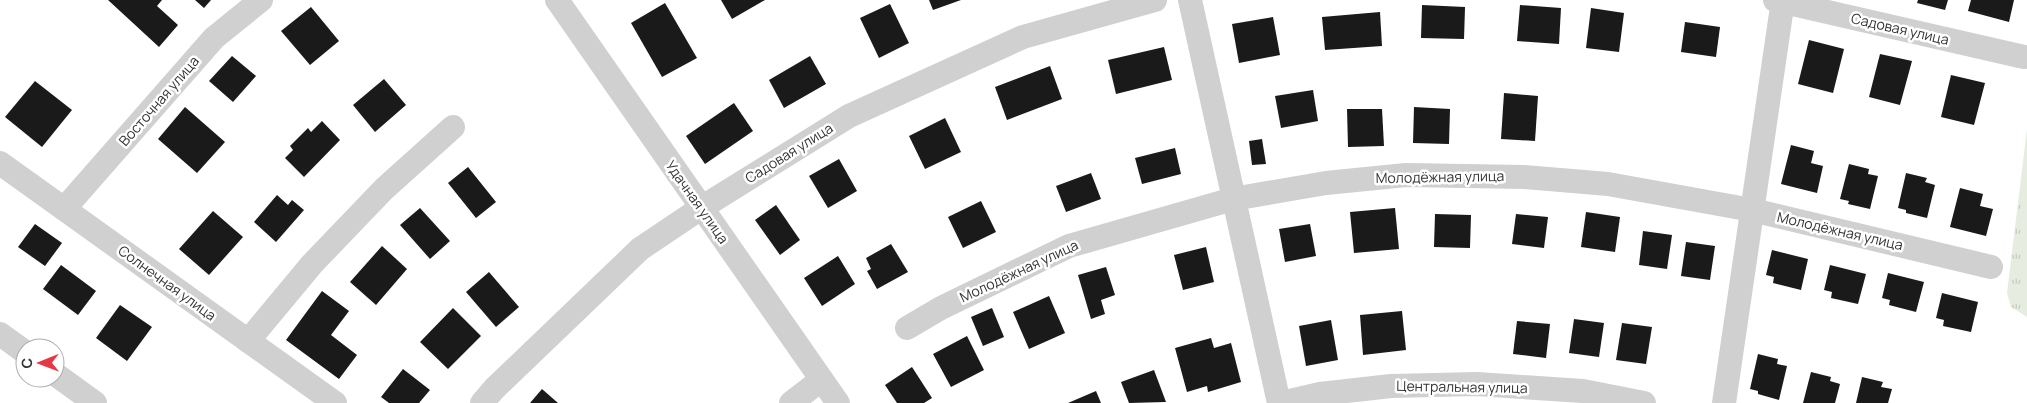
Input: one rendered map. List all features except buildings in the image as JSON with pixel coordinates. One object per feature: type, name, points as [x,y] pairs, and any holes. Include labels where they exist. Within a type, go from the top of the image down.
[{"type":"street","name":"Восточная улица","points":[[64,209],[214,38],[261,0]]},
{"type":"street","name":"Удачная улица","points":[[557,0],[838,403]]},
{"type":"street","name":"Садовая улица","points":[[482,403],[522,361],[640,249],[701,208],[849,116],[1023,37],[1155,0]]},
{"type":"street","points":[[1190,0],[1280,403]]},
{"type":"street","name":"Садовая улица","points":[[1780,0],[2024,57]]},
{"type":"street","points":[[1724,403],[1780,0]]},
{"type":"street","points":[[248,341],[312,264],[371,203],[453,127]]},
{"type":"street","name":"Солнечная улица","points":[[0,163],[335,403]]},
{"type":"street","name":"Молодёжная улица","points":[[907,328],[941,308],[1070,246],[1233,198],[1326,183],[1406,175],[1524,176],[1608,184],[1752,210],[1991,267]]},
{"type":"street","points":[[0,334],[15,345]]},
{"type":"street","points":[[791,403],[822,380]]},
{"type":"street","points":[[65,381],[95,403]]},
{"type":"street","name":"Центральная улица","points":[[1280,403],[1320,394],[1391,386],[1477,384],[1583,390],[1644,403]]},
{"type":"green space","points":[[2027,129],[2027,317],[2011,307],[2007,293]]}]
